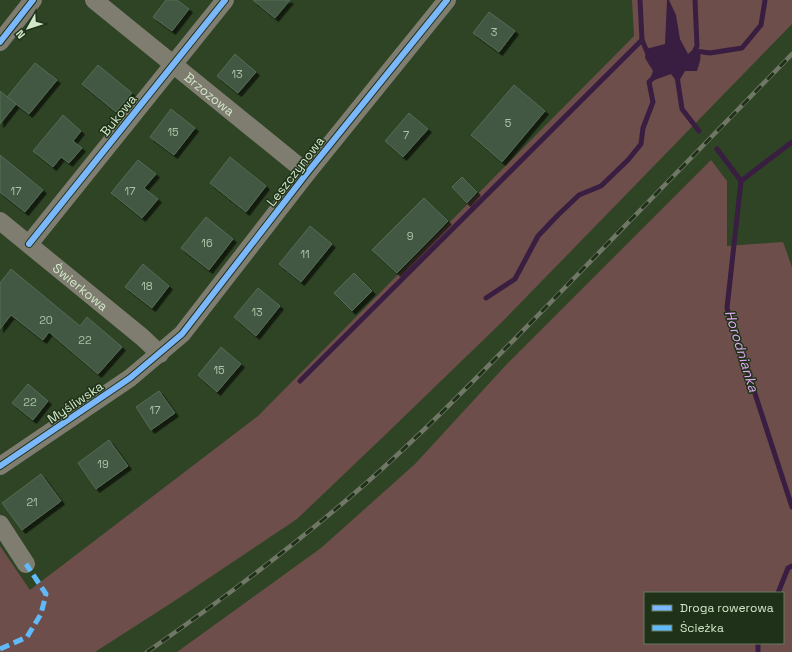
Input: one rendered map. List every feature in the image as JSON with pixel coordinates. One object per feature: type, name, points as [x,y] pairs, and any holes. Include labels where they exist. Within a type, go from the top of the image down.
[{"type":"street","points":[[0,42],[33,0]]},
{"type":"street","name":"Brzozowa","points":[[94,0],[307,173]]},
{"type":"street","name":"Bukowa","points":[[29,244],[225,0]]},
{"type":"street","name":"Leszczynowa","points":[[160,354],[182,334],[307,173],[447,0]]},
{"type":"street","name":"Świerkowa","points":[[0,221],[142,336],[160,354]]},
{"type":"street","name":"Myśliwska","points":[[0,466],[130,378],[160,354]]},
{"type":"street","points":[[0,524],[26,564]]},
{"type":"shaded area","points":[[632,0],[792,0],[792,24],[503,321],[297,519],[95,652],[0,652],[0,546],[30,590],[258,416],[634,36]]},
{"type":"shaded area","points":[[667,0],[669,0],[676,15],[680,39],[688,54],[697,46],[700,53],[700,61],[697,71],[685,71],[678,83],[671,74],[649,82],[653,71],[645,58],[646,49],[665,44]]},
{"type":"shaded area","points":[[711,160],[727,181],[727,246],[783,242],[792,267],[792,652],[177,652],[321,548],[415,464],[506,365]]},
{"type":"building","points":[[166,0],[177,0],[189,9],[172,31],[153,17]]},
{"type":"building","points":[[253,0],[290,0],[275,18]]},
{"type":"building","points":[[489,12],[515,31],[499,52],[473,33]]},
{"type":"building","points":[[235,54],[256,72],[238,93],[217,76]]},
{"type":"building","points":[[35,63],[57,80],[29,114],[7,97]]},
{"type":"building","points":[[98,65],[132,93],[116,112],[82,84]]},
{"type":"building","points":[[514,85],[545,111],[502,162],[471,135]]},
{"type":"building","points":[[0,91],[16,104],[0,124]]},
{"type":"building","points":[[171,109],[195,128],[174,155],[150,137]]},
{"type":"building","points":[[409,113],[428,129],[403,157],[385,141]]},
{"type":"building","points":[[63,115],[81,131],[73,141],[82,148],[69,163],[61,157],[53,167],[33,151]]},
{"type":"building","points":[[0,155],[43,190],[25,212],[0,192]]},
{"type":"building","points":[[230,157],[266,186],[246,212],[210,183]]},
{"type":"building","points":[[138,160],[156,174],[144,188],[158,199],[142,218],[111,193]]},
{"type":"building","points":[[462,177],[477,192],[467,203],[452,187]]},
{"type":"building","points":[[424,198],[448,221],[397,273],[372,250]]},
{"type":"building","points":[[206,217],[233,239],[209,270],[181,248]]},
{"type":"building","points":[[310,226],[332,244],[301,282],[279,264]]},
{"type":"building","points":[[143,264],[169,286],[152,308],[125,287]]},
{"type":"building","points":[[11,269],[80,326],[87,317],[122,347],[98,374],[49,332],[43,340],[11,315],[0,329],[0,283]]},
{"type":"building","points":[[354,273],[372,291],[352,311],[334,293]]},
{"type":"building","points":[[258,288],[280,306],[256,336],[234,317]]},
{"type":"building","points":[[221,347],[241,364],[217,392],[198,375]]},
{"type":"building","points":[[28,384],[48,401],[33,420],[12,403]]},
{"type":"building","points":[[159,391],[175,413],[151,430],[136,407]]},
{"type":"building","points":[[109,440],[128,466],[96,489],[78,463]]},
{"type":"building","points":[[41,474],[61,501],[22,530],[2,503]]},
{"type":"waterway","points":[[640,0],[642,40],[648,54]]},
{"type":"waterway","points":[[695,0],[697,46],[695,50]]},
{"type":"waterway","points":[[695,51],[710,53],[742,48],[761,25],[765,0]]},
{"type":"waterway","points":[[300,381],[642,40]]},
{"type":"waterway","name":"Horodnianka","points":[[677,76],[682,109],[699,131]]},
{"type":"waterway","points":[[486,298],[515,279],[538,236],[558,215],[579,195],[601,186],[628,160],[641,144],[643,128],[653,102],[649,82],[654,77]]},
{"type":"waterway","points":[[741,181],[792,142]]},
{"type":"waterway","name":"Horodnianka","points":[[717,149],[741,181],[727,308],[792,507]]},
{"type":"waterway","name":"Horodnianka","points":[[778,592],[788,568],[792,566]]},
{"type":"waterway","name":"Horodnianka","points":[[758,644],[758,652]]},
{"type":"railway","points":[[147,652],[285,550],[338,507],[388,463],[482,372],[792,54]]},
{"type":"marked path","points":[[0,649],[27,637],[41,614],[46,594],[26,564]]},
{"type":"cycle path","points":[[0,42],[33,0]]},
{"type":"cycle path","points":[[29,244],[225,0]]},
{"type":"cycle path","points":[[0,466],[130,378],[182,334],[307,173],[447,0]]}]
